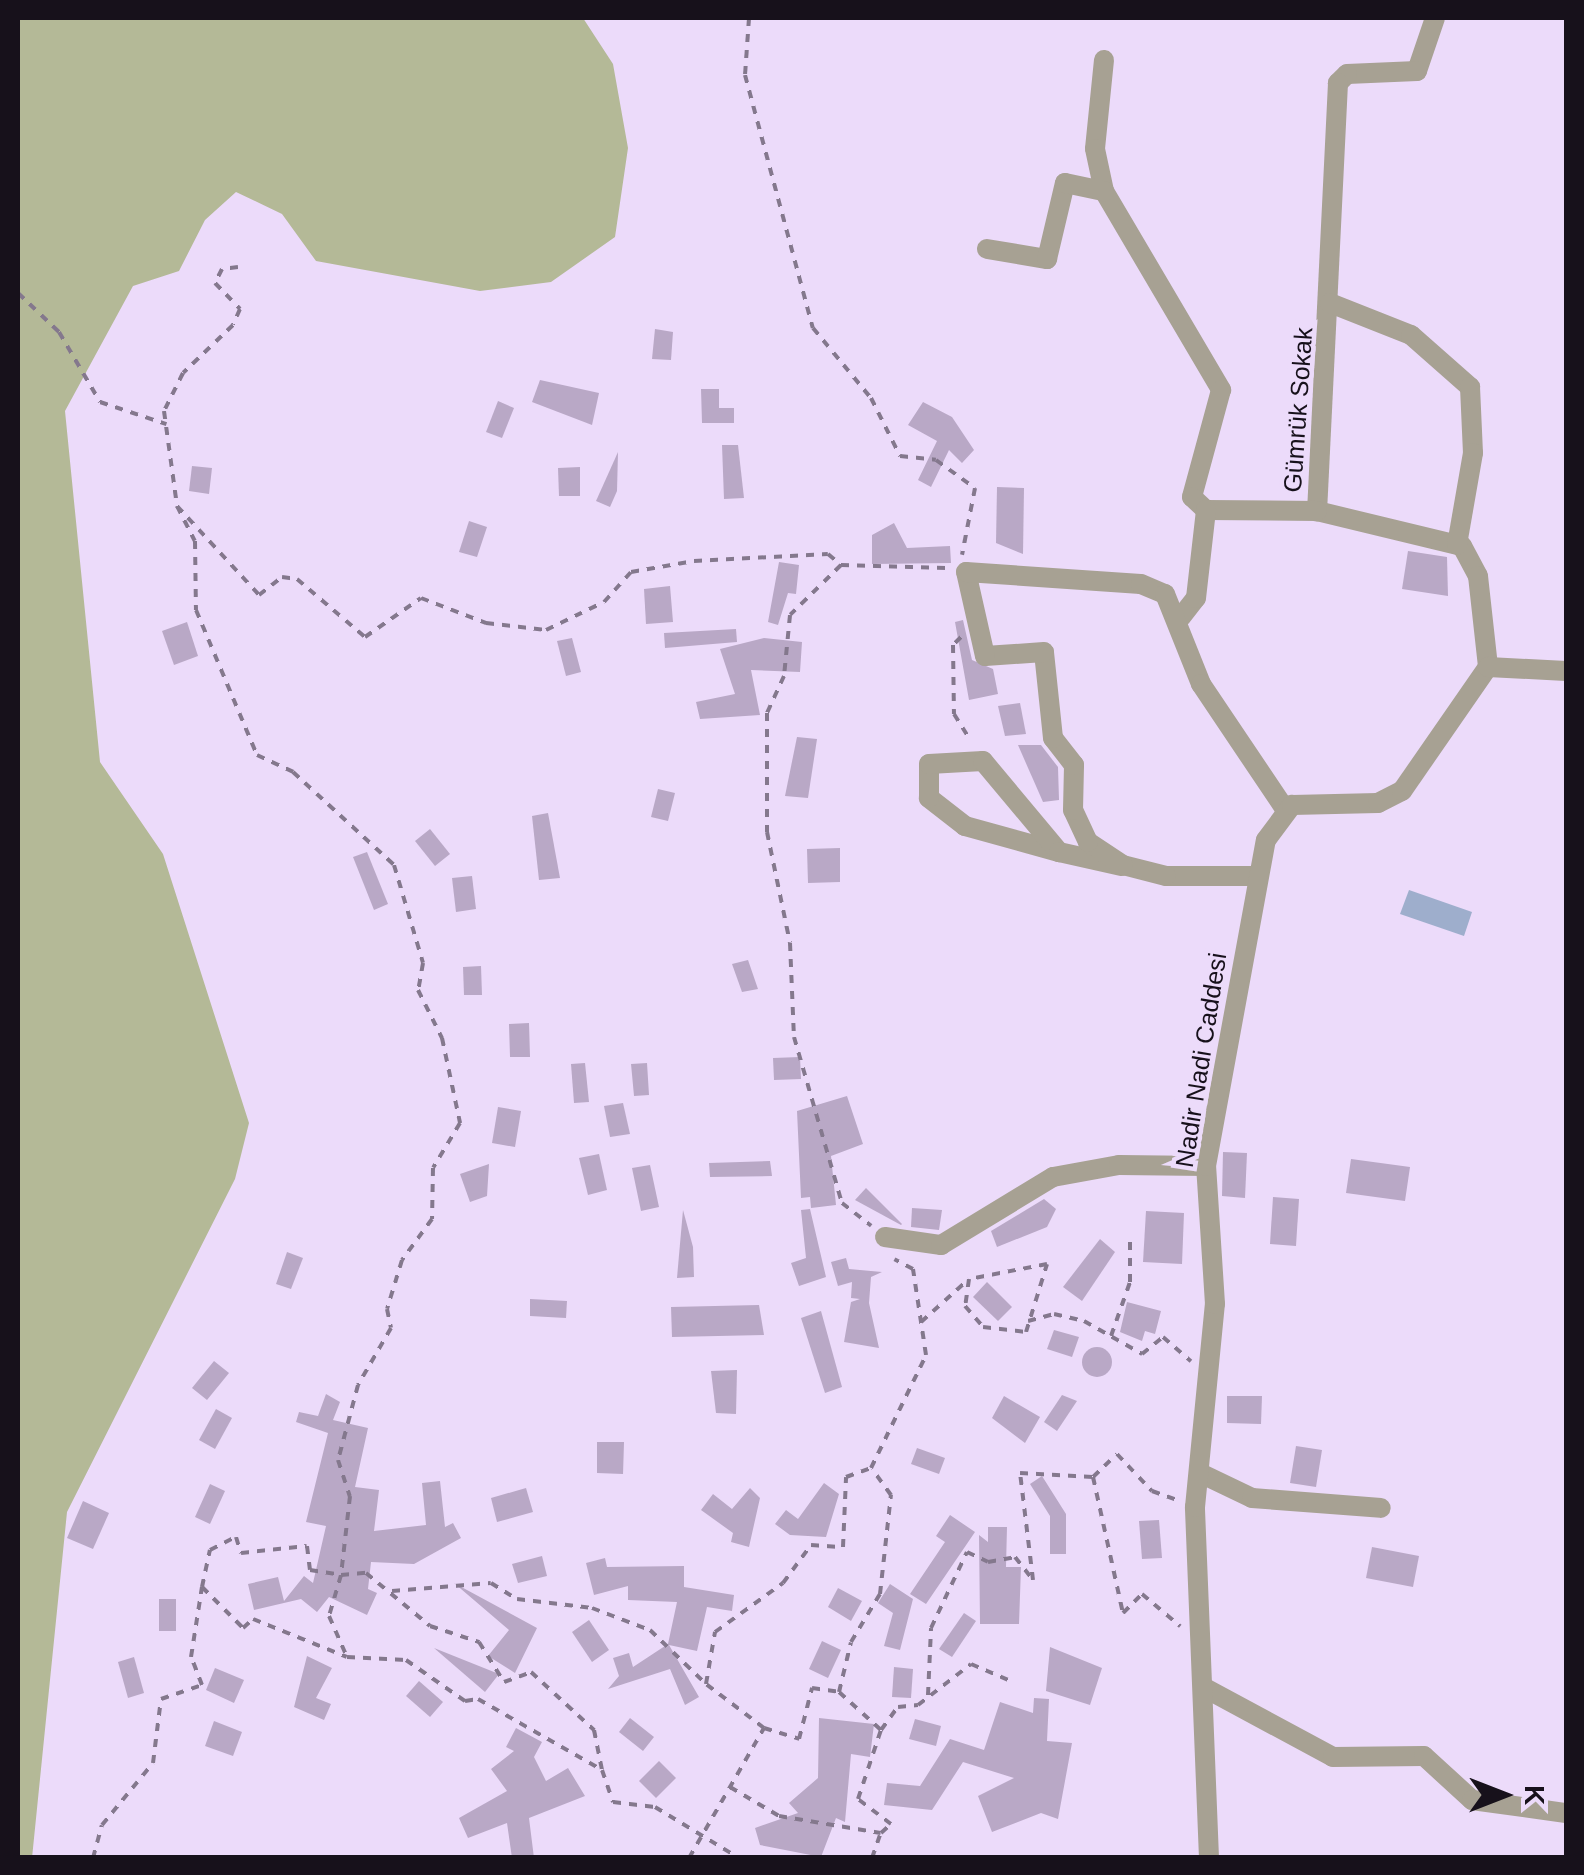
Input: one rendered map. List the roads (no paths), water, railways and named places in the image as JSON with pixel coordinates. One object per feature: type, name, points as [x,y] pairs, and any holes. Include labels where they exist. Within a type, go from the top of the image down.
[{"type":"street","name":"Gümrük Sokak","points":[[1435,18],[1417,71],[1348,74],[1338,94],[1317,512],[1457,545]]},
{"type":"street","points":[[1104,60],[1094,149],[1104,190],[1220,390],[1220,415],[1192,479],[1192,497],[1206,510],[1317,512]]},
{"type":"street","points":[[987,250],[1047,260],[1065,183],[1104,190]]},
{"type":"street","points":[[1124,866],[1078,828],[1074,765],[1053,738],[1044,652],[985,656],[973,626],[966,572],[1141,584],[1165,594],[1181,617],[1201,684],[1286,809],[1378,802],[1402,791],[1488,668],[1478,576],[1457,545],[1473,453],[1470,387],[1412,335],[1330,303]]},
{"type":"street","points":[[1181,617],[1196,598],[1206,510]]},
{"type":"street","points":[[1488,668],[1566,671]]},
{"type":"street","points":[[1059,852],[983,762],[929,764],[929,798],[965,826],[1059,852],[1124,866],[1258,876]]},
{"type":"street","name":"Nadir Nadi Caddesi","points":[[1210,1858],[1195,1507],[1202,1474],[1206,1374],[1215,1304],[1206,1166],[1258,876],[1269,830],[1286,809]]},
{"type":"street","points":[[885,1237],[941,1245],[1053,1177],[1118,1164],[1206,1166]]},
{"type":"street","points":[[1202,1474],[1252,1498],[1381,1508]]},
{"type":"street","points":[[1205,1688],[1332,1757],[1424,1756],[1472,1800],[1566,1813]]},
{"type":"water","points":[[1409,890],[1472,912],[1464,936],[1400,914]]}]
